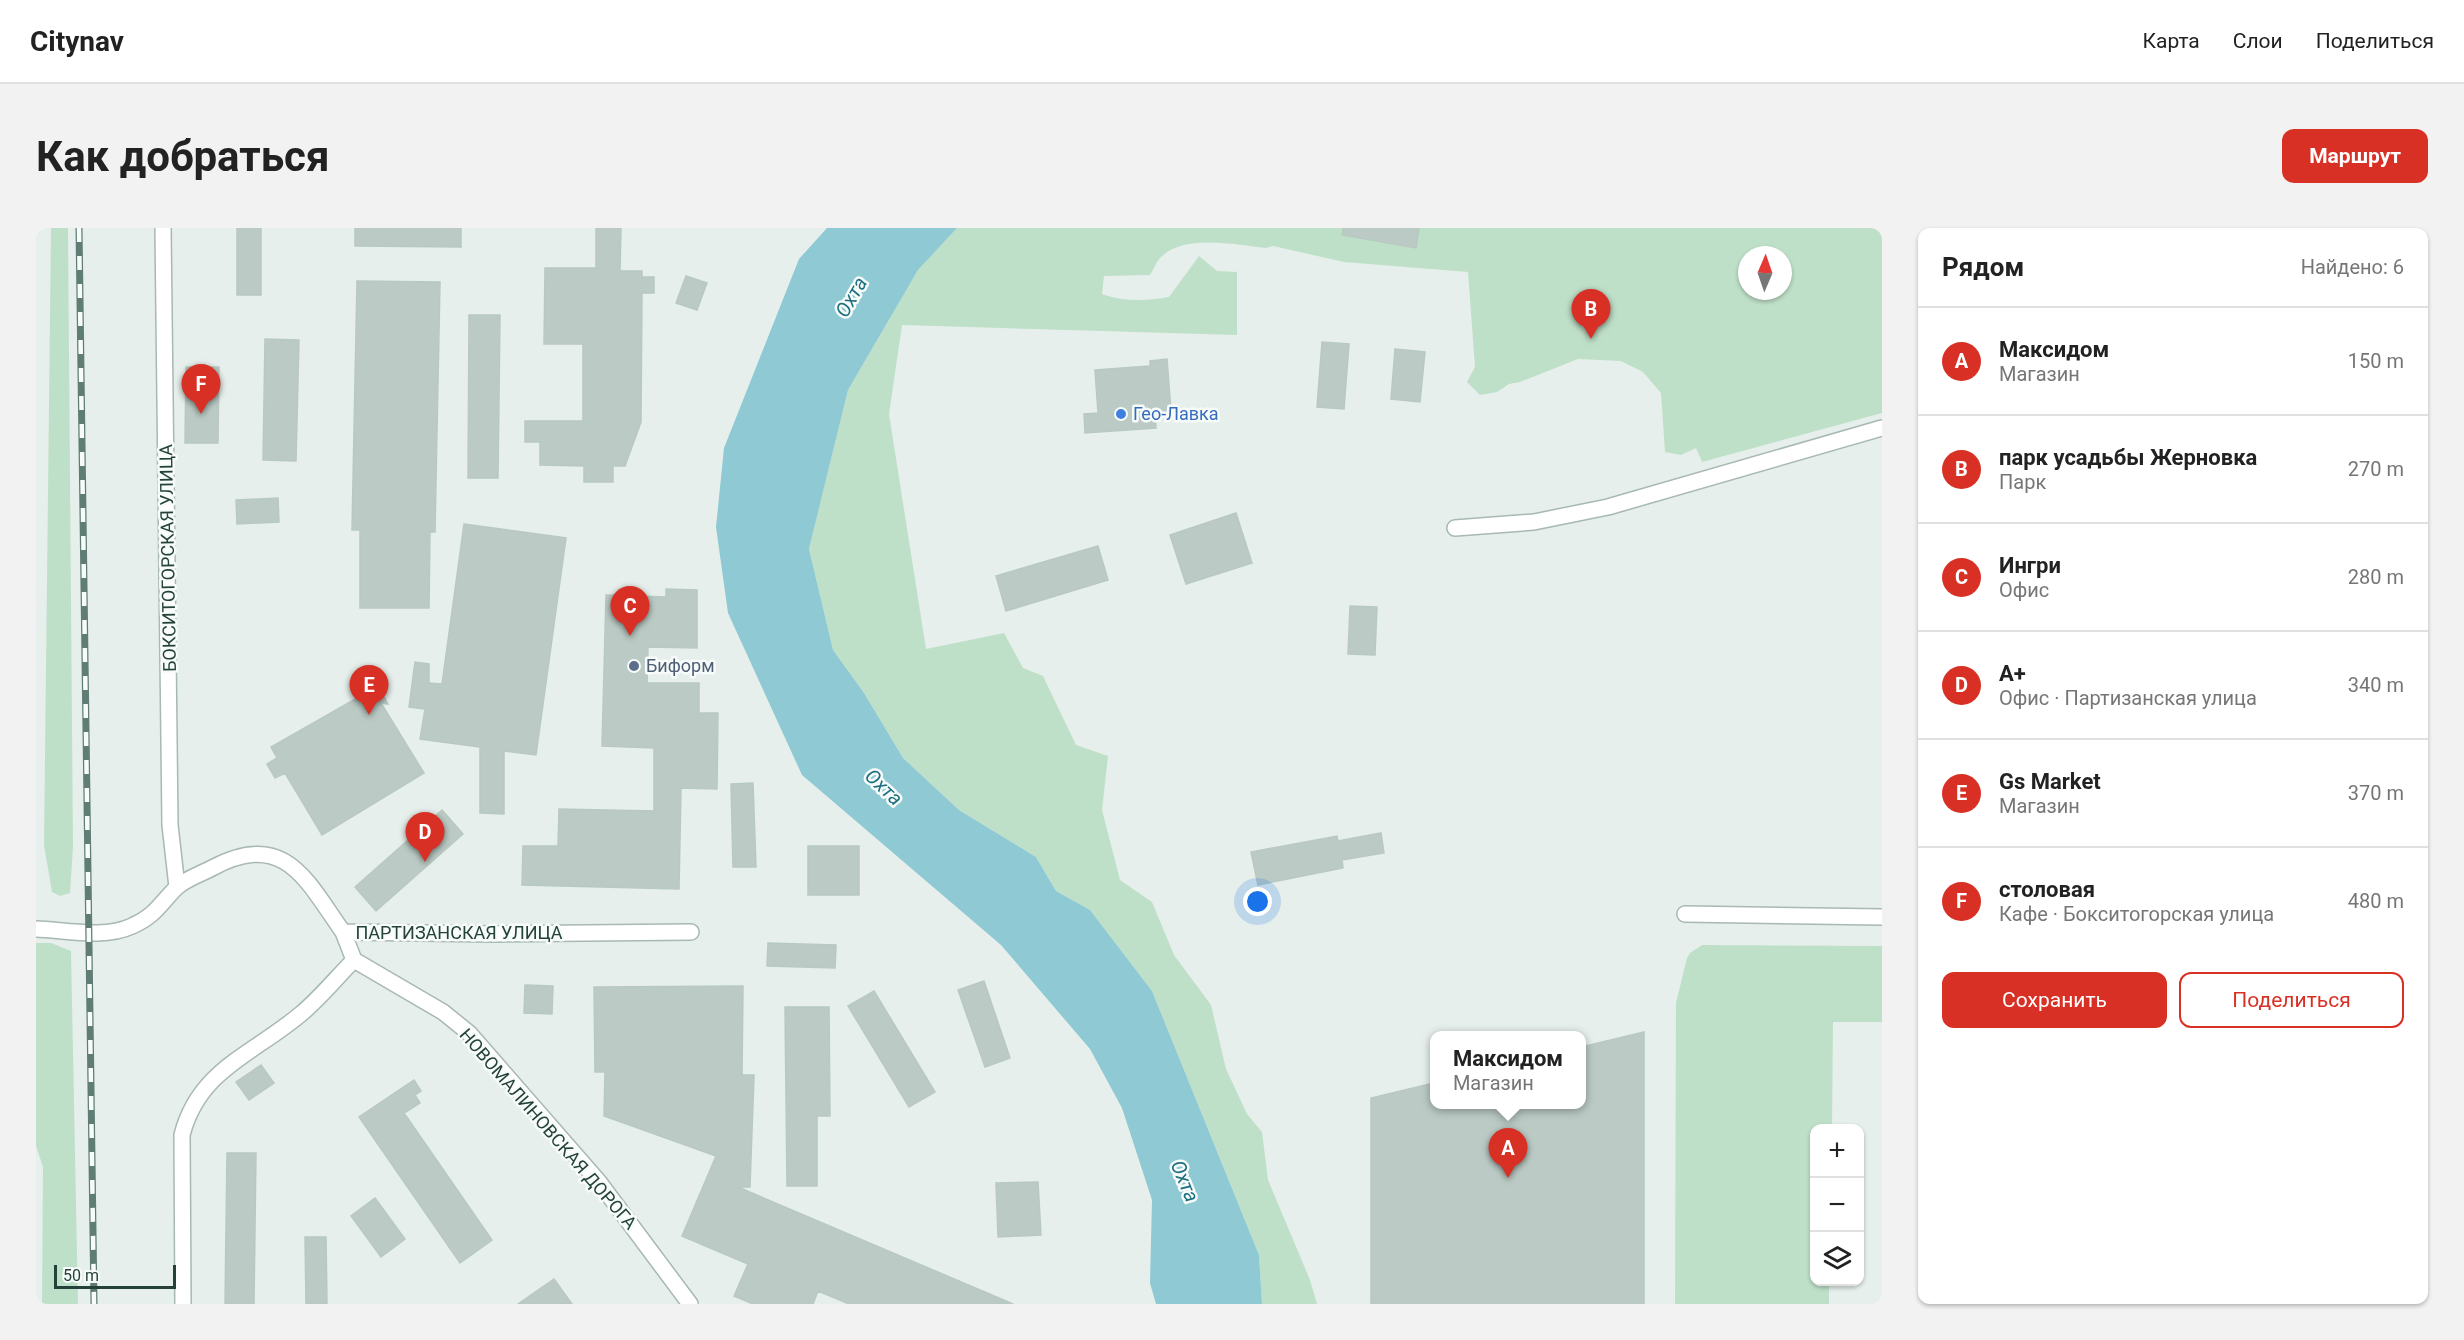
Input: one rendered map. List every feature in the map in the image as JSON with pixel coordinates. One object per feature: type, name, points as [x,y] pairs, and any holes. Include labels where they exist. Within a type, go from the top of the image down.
[{"type":"street","name":"БОКСИТОГОРСКАЯ УЛИЦА","points":[[163,228],[170,825],[177,887]]},
{"type":"street","points":[[1455,528],[1534,522],[1608,507],[1882,428]]},
{"type":"street","name":"ПАРТИЗАНСКАЯ УЛИЦА","points":[[36,929],[114,932],[130,927],[165,903],[177,887],[231,858],[262,853],[286,860],[304,878],[343,932],[495,934],[691,932]]},
{"type":"street","points":[[1685,914],[1882,917]]},
{"type":"street","points":[[183,1304],[182,1135],[188,1111],[199,1092],[216,1076],[302,1013],[354,960],[343,932]]},
{"type":"street","name":"НОВОМАЛИНОВСКАЯ ДОРОГА","points":[[354,960],[443,1012],[469,1033],[599,1182],[690,1304]]},
{"type":"green space","points":[[51,228],[68,228],[73,847],[70,893],[60,896],[52,892],[44,845]]},
{"type":"green space","points":[[957,228],[1882,228],[1882,413],[1702,462],[1696,448],[1681,455],[1665,452],[1661,393],[1643,372],[1621,361],[1578,359],[1520,382],[1509,384],[1497,392],[1480,395],[1467,382],[1475,367],[1468,272],[1344,262],[1273,246],[1266,248],[1226,243],[1196,243],[1170,250],[1160,258],[1150,275],[1104,276],[1102,294],[1135,300],[1169,297],[1199,256],[1217,271],[1237,272],[1237,335],[902,325],[889,414],[926,649],[1004,633],[1023,668],[1043,676],[1076,745],[1108,756],[1102,810],[1120,880],[1152,902],[1174,955],[1211,1005],[1226,1069],[1247,1114],[1262,1132],[1268,1180],[1310,1280],[1317,1304],[1262,1304],[1259,1255],[1152,991],[1090,910],[1056,891],[1036,857],[959,810],[903,758],[864,693],[833,650],[809,549],[848,390],[918,270]]},
{"type":"green space","points":[[36,943],[51,943],[71,951],[78,1304],[42,1304],[43,1167],[36,1146]]},
{"type":"green space","points":[[1702,945],[1882,946],[1882,1022],[1833,1022],[1832,1124],[1810,1124],[1810,1286],[1829,1286],[1829,1304],[1675,1304],[1676,1003],[1690,953]]},
{"type":"water","name":"Охта","points":[[827,228],[957,228],[918,270],[848,390],[809,549],[833,650],[864,693],[903,758],[959,810],[1036,857],[1056,891],[1090,910],[1152,991],[1259,1255],[1262,1304],[1156,1304],[1150,1283],[1152,1200],[1122,1108],[1090,1049],[1001,945],[802,775],[728,613],[716,527],[724,448],[799,259]]},
{"type":"building","points":[[237,228],[261,228],[261,295],[237,295]]},
{"type":"building","points":[[355,228],[461,228],[461,247],[355,246]]},
{"type":"building","points":[[596,228],[621,228],[620,271],[642,271],[642,277],[654,277],[654,293],[642,293],[641,422],[625,466],[613,466],[613,482],[584,482],[584,466],[540,465],[540,442],[525,442],[525,421],[583,421],[583,344],[544,344],[545,268],[596,268]]},
{"type":"building","points":[[1343,228],[1419,228],[1416,248],[1342,235]]},
{"type":"building","points":[[686,276],[707,283],[697,310],[676,303]]},
{"type":"building","points":[[357,281],[440,282],[435,532],[430,532],[429,608],[360,608],[360,530],[352,530]]},
{"type":"building","points":[[469,315],[500,315],[498,478],[468,478]]},
{"type":"building","points":[[265,339],[299,340],[296,461],[263,460]]},
{"type":"building","points":[[1322,342],[1349,344],[1344,409],[1317,407]]},
{"type":"building","points":[[1395,349],[1425,352],[1420,402],[1391,399]]},
{"type":"building","points":[[1167,359],[1171,411],[1155,412],[1156,428],[1085,433],[1084,414],[1098,413],[1095,370],[1150,366],[1150,361]]},
{"type":"building","points":[[186,367],[219,367],[218,443],[185,443]]},
{"type":"building","points":[[278,498],[279,522],[237,524],[236,500]]},
{"type":"building","points":[[1236,513],[1252,563],[1186,584],[1170,535]]},
{"type":"building","points":[[464,524],[566,538],[536,755],[504,751],[504,814],[480,813],[480,747],[420,739],[425,709],[409,707],[415,662],[429,664],[429,683],[442,684]]},
{"type":"building","points":[[1098,546],[1108,580],[1006,611],[996,576]]},
{"type":"building","points":[[666,589],[697,590],[697,648],[648,647],[647,683],[699,683],[699,713],[718,713],[717,789],[681,788],[679,889],[522,885],[523,846],[558,846],[559,809],[654,811],[654,748],[602,746],[606,595],[666,597]]},
{"type":"building","points":[[1350,606],[1377,607],[1375,655],[1348,654]]},
{"type":"building","points":[[378,686],[388,704],[381,703],[424,773],[322,835],[285,773],[275,778],[267,764],[277,758],[271,747]]},
{"type":"building","points":[[753,783],[756,867],[733,867],[731,784]]},
{"type":"building","points":[[442,810],[463,834],[376,911],[355,887]]},
{"type":"building","points":[[1381,833],[1384,853],[1342,860],[1343,868],[1258,885],[1251,852],[1337,836],[1338,841]]},
{"type":"building","points":[[808,846],[859,846],[859,895],[808,895]]},
{"type":"building","points":[[768,943],[836,945],[835,968],[767,966]]},
{"type":"building","points":[[984,981],[1010,1058],[985,1067],[958,990]]},
{"type":"building","points":[[525,985],[553,986],[552,1014],[524,1013]]},
{"type":"building","points":[[743,986],[742,1075],[754,1075],[750,1187],[738,1187],[1013,1304],[849,1304],[818,1291],[813,1304],[753,1304],[734,1296],[748,1264],[682,1236],[716,1156],[604,1116],[605,1072],[595,1072],[594,987]]},
{"type":"building","points":[[874,991],[935,1092],[909,1107],[848,1006]]},
{"type":"building","points":[[785,1007],[829,1007],[830,1116],[817,1116],[817,1186],[787,1186]]},
{"type":"building","points":[[1644,1032],[1644,1304],[1371,1304],[1371,1098],[1430,1084],[1430,1109],[1586,1109],[1586,1046]]},
{"type":"building","points":[[261,1065],[274,1083],[249,1100],[236,1082]]},
{"type":"building","points":[[414,1080],[421,1091],[415,1095],[420,1103],[404,1113],[492,1240],[460,1263],[359,1117]]},
{"type":"building","points":[[227,1153],[256,1153],[254,1304],[225,1304]]},
{"type":"building","points":[[1038,1182],[1041,1235],[998,1237],[996,1183]]},
{"type":"building","points":[[375,1198],[405,1239],[381,1257],[351,1216]]},
{"type":"building","points":[[305,1237],[326,1237],[327,1304],[306,1304]]},
{"type":"building","points":[[554,1279],[572,1304],[518,1304]]},
{"type":"railway","points":[[79,228],[94,1304]]},
{"type":"place","name":"парк усадьбы Жерновка","points":[[1591,339]]},
{"type":"place","name":"столовая","points":[[201,414]]},
{"type":"place","name":"Гео-Лавка","points":[[1121,414]]},
{"type":"place","name":"Ингри","points":[[630,636]]},
{"type":"place","name":"Биформ","points":[[634,666]]},
{"type":"place","name":"Gs Market","points":[[369,715]]},
{"type":"place","name":"А+","points":[[425,862]]},
{"type":"place","name":"Максидом","points":[[1508,1178]]}]
